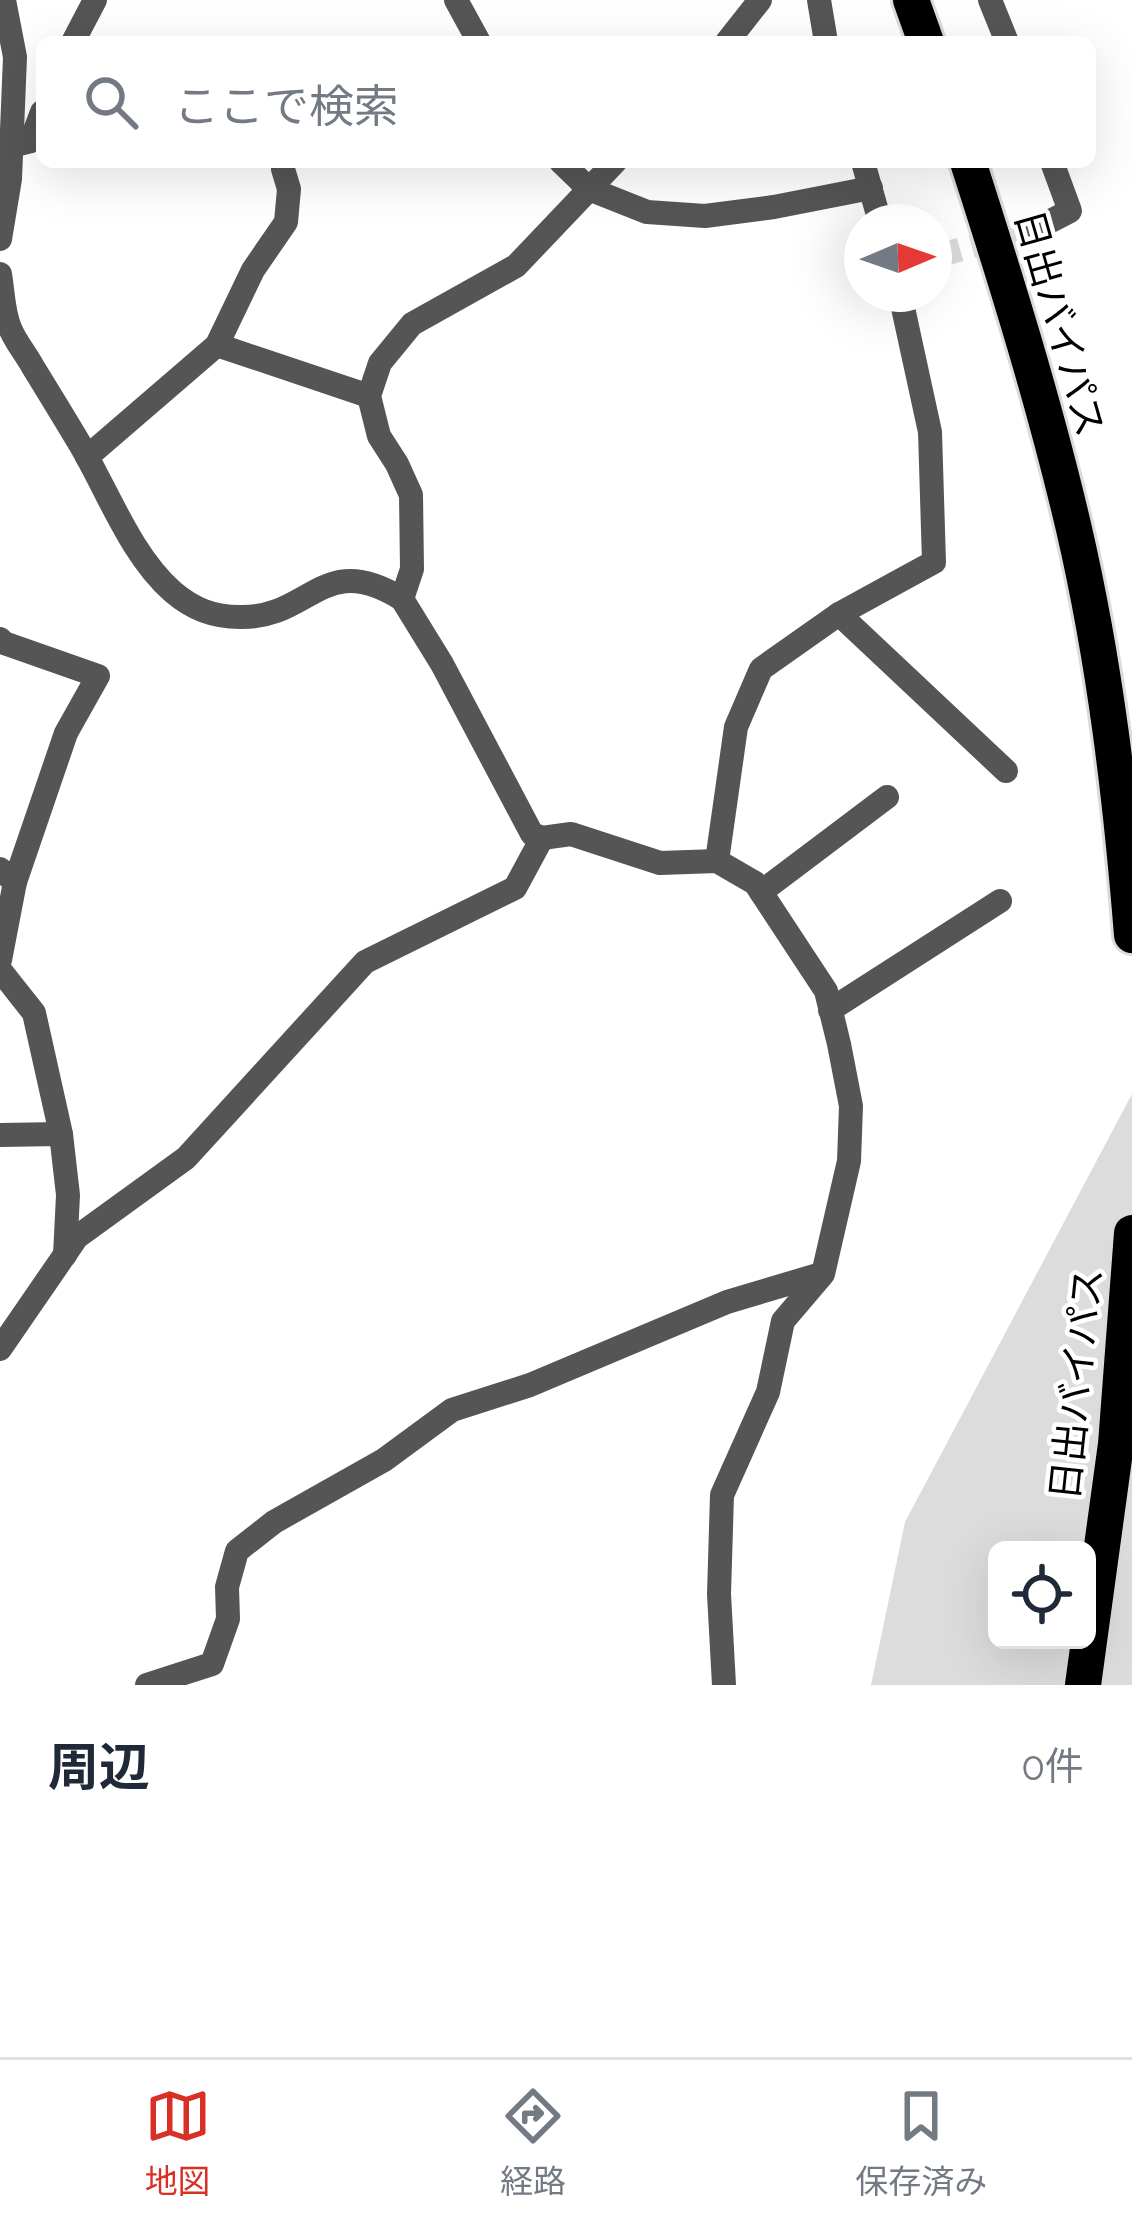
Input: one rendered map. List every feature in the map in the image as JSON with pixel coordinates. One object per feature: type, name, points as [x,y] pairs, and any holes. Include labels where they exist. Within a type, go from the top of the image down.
[{"type":"highway","points":[[911,0],[924,36]]},
{"type":"highway","name":"日出バイパス","points":[[970,168],[1040,394],[1074,531],[1121,799],[1132,935]]},
{"type":"highway","name":"日出バイパス","points":[[1083,1685],[1116,1444],[1132,1233]]},
{"type":"street","points":[[0,239],[10,179],[15,57],[4,0]]},
{"type":"street","points":[[76,36],[95,0]]},
{"type":"street","points":[[455,0],[476,36]]},
{"type":"street","points":[[732,36],[760,0]]},
{"type":"street","points":[[819,0],[825,36]]},
{"type":"street","points":[[990,0],[1004,36]]},
{"type":"street","points":[[11,146],[31,141],[36,128]]},
{"type":"street","points":[[567,168],[589,189],[646,212],[705,216],[871,188]]},
{"type":"street","points":[[402,599],[412,569],[411,494],[379,436],[369,396],[380,363],[412,324],[516,266],[609,168]]},
{"type":"street","points":[[865,168],[875,204]]},
{"type":"street","points":[[1037,228],[1070,211],[1054,168]]},
{"type":"street","points":[[87,457],[217,345],[254,270],[286,222],[289,189],[283,169]]},
{"type":"street","points":[[0,274],[9,327],[144,562],[192,607],[213,615],[265,616],[343,580],[381,586],[402,599],[442,664],[532,834],[542,838],[571,834],[660,863],[717,861],[755,883],[826,991],[851,1106],[849,1161],[823,1274],[784,1321],[768,1392],[722,1495],[719,1594],[724,1685]]},
{"type":"street","points":[[717,861],[736,727],[761,669],[839,614],[934,562],[930,432],[904,312]]},
{"type":"street","points":[[217,345],[369,396]]},
{"type":"street","points":[[839,614],[1006,771]]},
{"type":"street","points":[[0,639],[98,676],[66,733],[8,875],[0,960]]},
{"type":"street","points":[[761,892],[887,797]]},
{"type":"street","points":[[0,1349],[77,1237],[186,1158],[365,962],[515,888],[542,838]]},
{"type":"street","points":[[830,1010],[1000,901]]},
{"type":"street","points":[[0,970],[34,1013],[61,1135],[68,1195],[65,1255]]},
{"type":"street","points":[[0,1135],[61,1135]]},
{"type":"street","points":[[147,1685],[212,1664],[228,1618],[227,1587],[237,1551],[274,1522],[384,1460],[452,1410],[530,1385],[727,1302],[823,1274]]},
{"type":"shaded area","points":[[1132,1094],[1132,1685],[871,1685],[905,1522]]},
{"type":"tunnel","points":[[952,252],[1037,228]]}]
